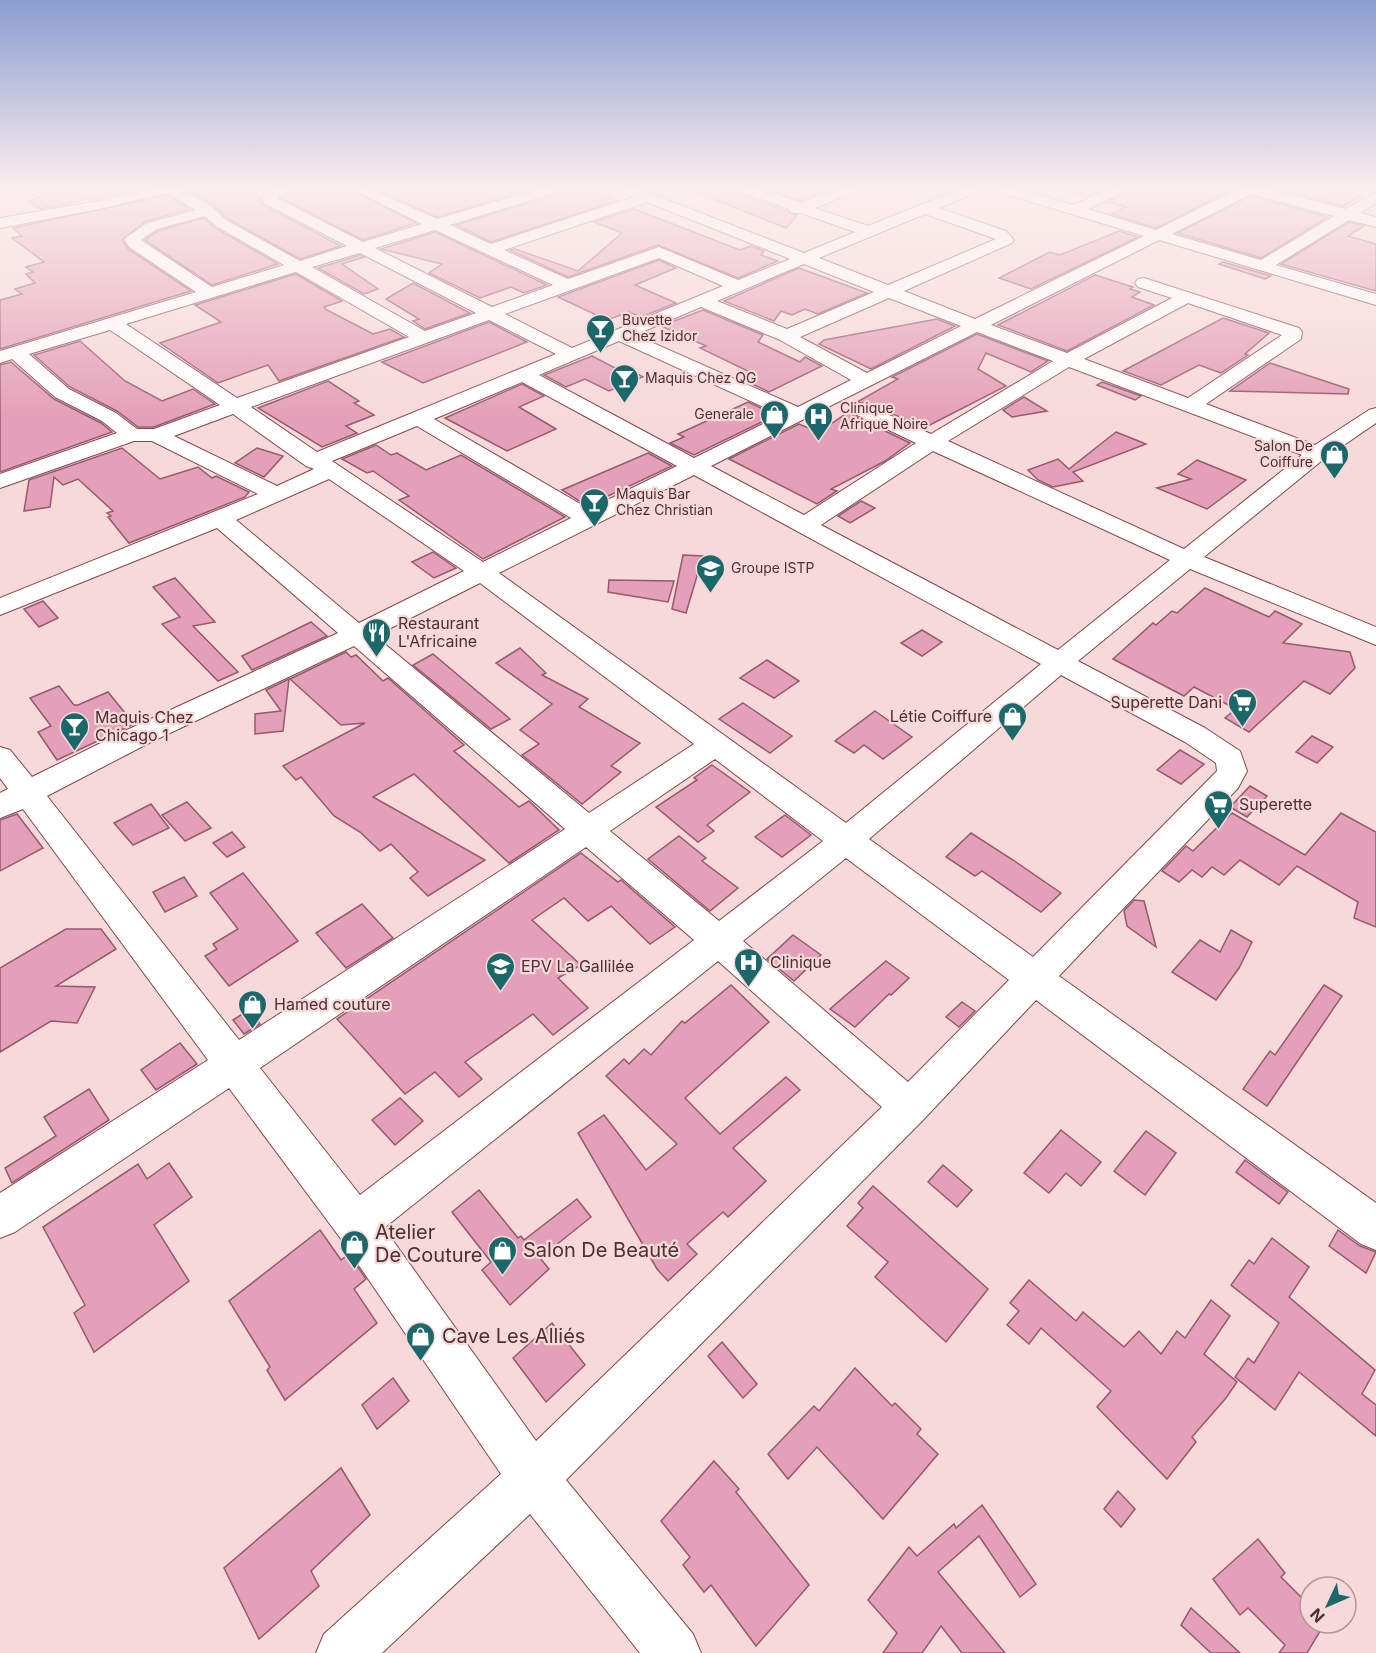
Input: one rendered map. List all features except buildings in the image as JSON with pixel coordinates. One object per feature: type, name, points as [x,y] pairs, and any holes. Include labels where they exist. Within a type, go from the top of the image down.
[{"type":"street","points":[[165,264],[209,293]]},
{"type":"street","points":[[294,264],[425,338]]},
{"type":"street","points":[[8,355],[303,264]]},
{"type":"street","points":[[396,264],[570,354]]},
{"type":"street","points":[[523,264],[567,285]]},
{"type":"street","points":[[0,481],[132,435],[156,435],[625,264]]},
{"type":"street","points":[[687,264],[736,285]]},
{"type":"street","points":[[0,608],[276,494],[322,466],[418,418],[787,264]]},
{"type":"street","points":[[818,264],[1317,453]]},
{"type":"street","points":[[788,336],[950,264]]},
{"type":"street","points":[[14,800],[139,736],[358,634],[1103,264]]},
{"type":"street","points":[[1257,264],[1376,300]]},
{"type":"street","points":[[1144,283],[1293,332],[1294,335],[1190,406]]},
{"type":"street","points":[[805,525],[933,441],[1068,360],[1188,296]]},
{"type":"street","points":[[699,300],[788,336],[799,345],[866,380]]},
{"type":"street","points":[[112,323],[481,572],[848,839],[1376,1229]]},
{"type":"street","points":[[618,334],[797,414]]},
{"type":"street","points":[[8,355],[67,396],[109,417],[132,435]]},
{"type":"street","points":[[343,1653],[532,1478],[909,1107],[1227,780],[1232,771],[1230,758],[1215,747],[1061,661],[522,374]]},
{"type":"street","points":[[862,410],[1186,559],[1376,637]]},
{"type":"street","points":[[356,1224],[720,942],[1317,453],[1376,414]]},
{"type":"street","points":[[418,418],[589,519]]},
{"type":"street","points":[[156,435],[276,494]]},
{"type":"street","points":[[220,519],[720,942],[909,1107]]},
{"type":"street","points":[[0,1217],[717,743]]},
{"type":"street","points":[[0,757],[14,800],[235,1062],[356,1224],[532,1478],[674,1653]]},
{"type":"place","name":"Buvette Chez Izidor","points":[[601,354]]},
{"type":"place","name":"Maquis Chez QG","points":[[624,404]]},
{"type":"place","name":"Generale","points":[[775,440]]},
{"type":"place","name":"Clinique Afrique Noire","points":[[819,442]]},
{"type":"place","name":"Salon De Coiffure","points":[[1334,480]]},
{"type":"place","name":"Maquis Bar Chez Christian","points":[[595,528]]},
{"type":"place","name":"Groupe ISTP","points":[[710,594]]},
{"type":"place","name":"Restaurant L'Africaine","points":[[377,658]]},
{"type":"place","name":"Superette Dani","points":[[1243,728]]},
{"type":"place","name":"Létie Coiffure","points":[[1013,742]]},
{"type":"place","name":"Maquis Chez Chicago 1","points":[[74,752]]},
{"type":"place","name":"Superette","points":[[1218,830]]},
{"type":"place","name":"Clinique","points":[[749,988]]},
{"type":"place","name":"EPV La Gallilée","points":[[500,992]]},
{"type":"place","name":"Hamed couture","points":[[253,1030]]},
{"type":"place","name":"Atelier De Couture","points":[[354,1270]]},
{"type":"place","name":"Salon De Beauté","points":[[502,1276]]},
{"type":"place","name":"Cave Les Alliés","points":[[421,1362]]}]
